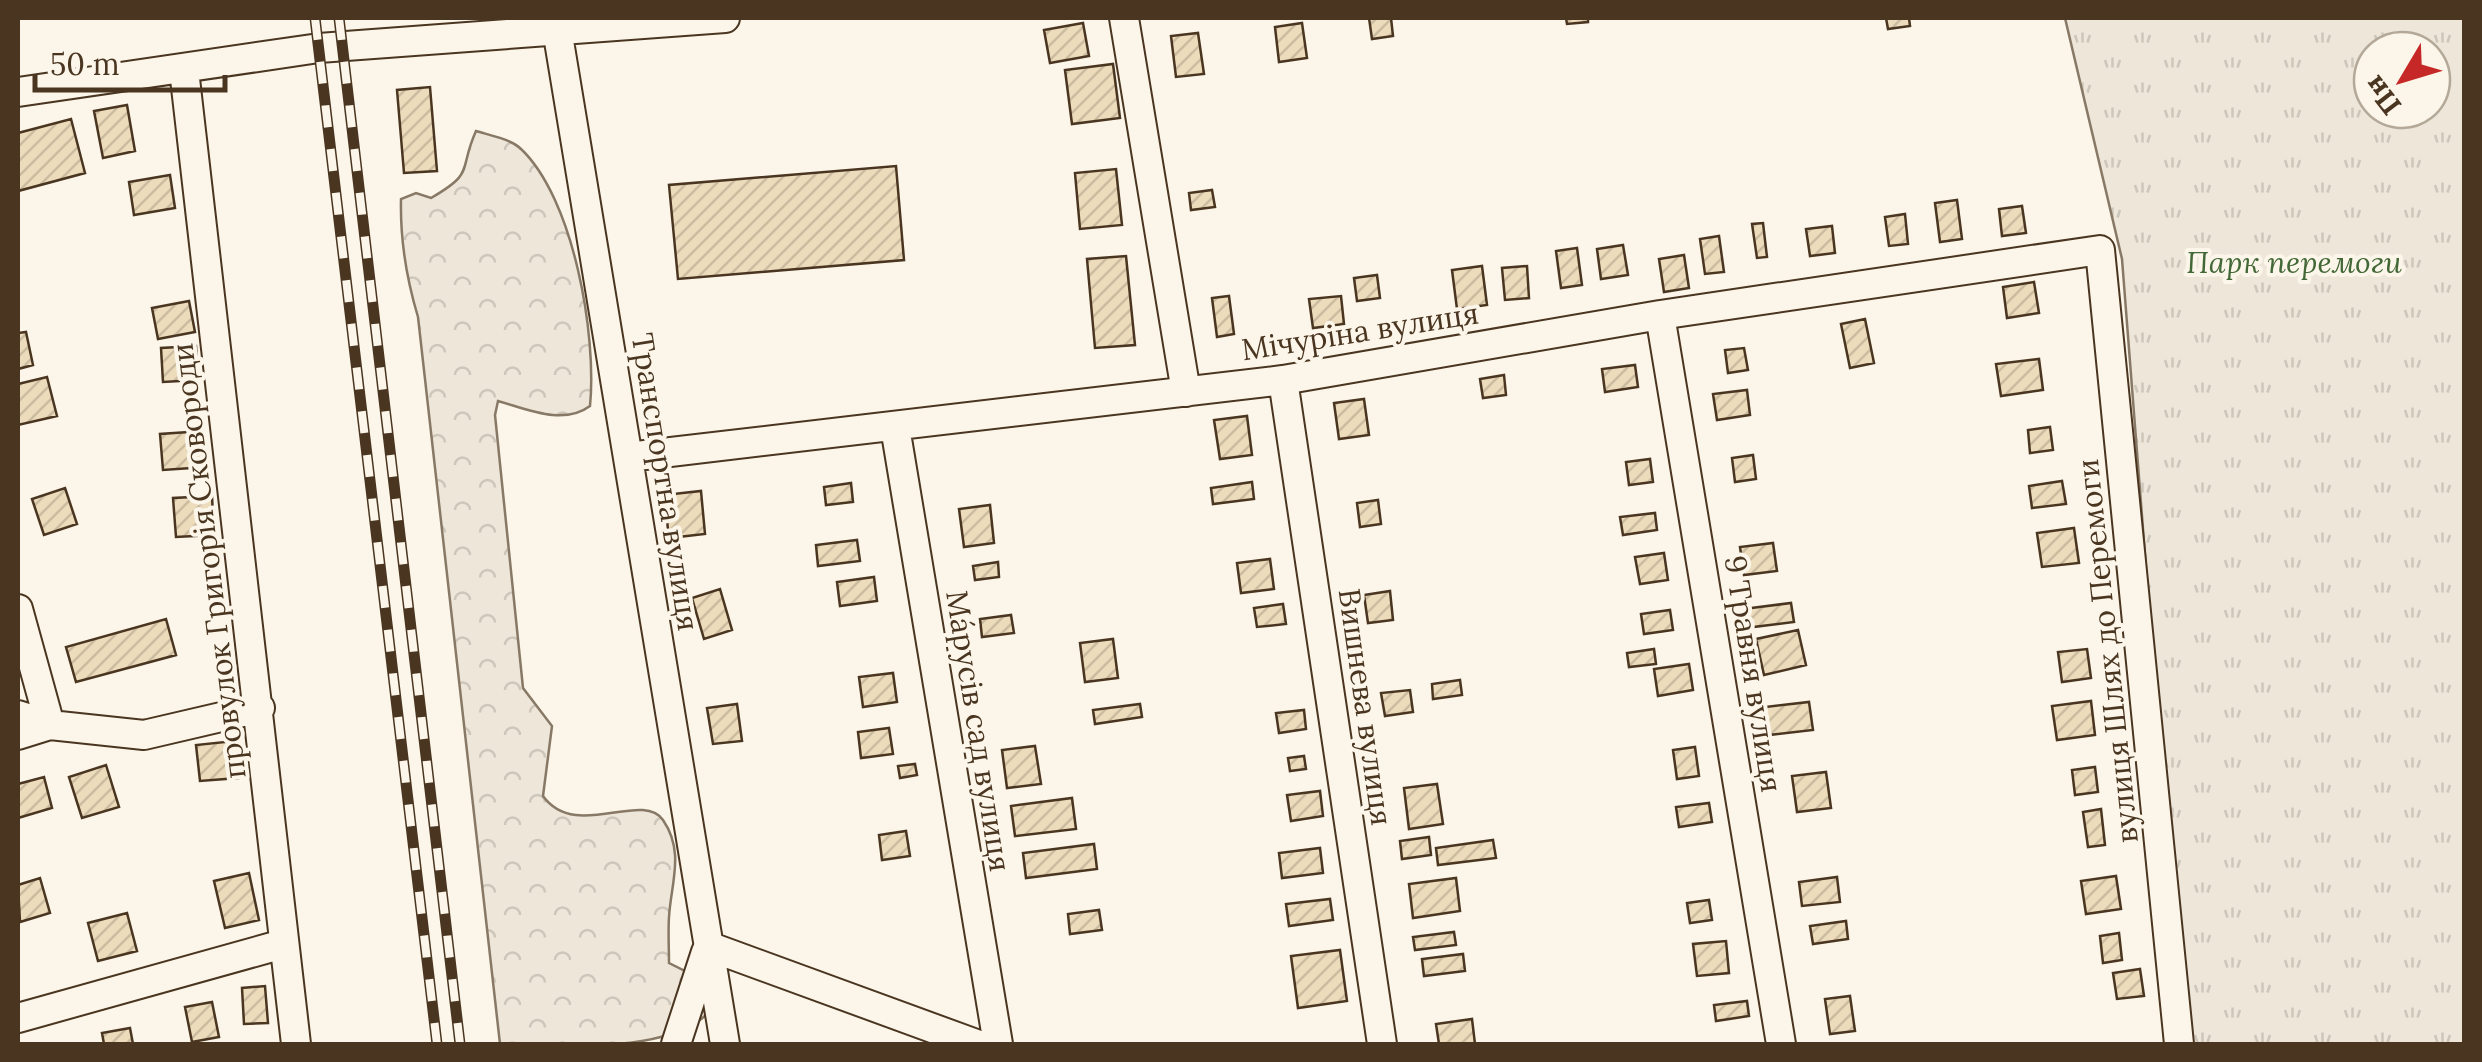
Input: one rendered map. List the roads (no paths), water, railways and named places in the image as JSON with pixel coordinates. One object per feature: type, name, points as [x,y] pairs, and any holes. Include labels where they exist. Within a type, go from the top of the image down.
[{"type":"street","points":[[18,92],[319,48],[725,18]]},
{"type":"street","points":[[1124,18],[1186,392]]},
{"type":"street","name":"Транспортна вулиця","points":[[557,29],[724,1044]]},
{"type":"street","name":"провулок Григорія Сковороди","points":[[184,70],[296,1044]]},
{"type":"street","name":"Мічуріна вулиця","points":[[628,456],[1283,380],[1660,315],[2100,250]]},
{"type":"street","name":"вулиця Шлях до Перемоги","points":[[2100,250],[2179,1044]]},
{"type":"street","name":"9 Травня вулиця","points":[[1660,315],[1781,1044]]},
{"type":"street","name":"Вишнева вулиця","points":[[1283,380],[1382,1044]]},
{"type":"street","name":"Мáрусів сад вулиця","points":[[894,427],[998,1044]]},
{"type":"street","points":[[18,609],[50,725]]},
{"type":"street","points":[[18,715],[50,725],[144,735],[260,708]]},
{"type":"street","points":[[18,735],[50,725]]},
{"type":"street","points":[[18,1018],[283,944]]},
{"type":"street","points":[[676,1044],[708,946],[976,1044]]},
{"type":"railway","points":[[315,18],[437,1044]]},
{"type":"railway","points":[[339,18],[460,1044]]},
{"type":"park label","name":"Парк перемоги","points":[[2294,263]]}]
